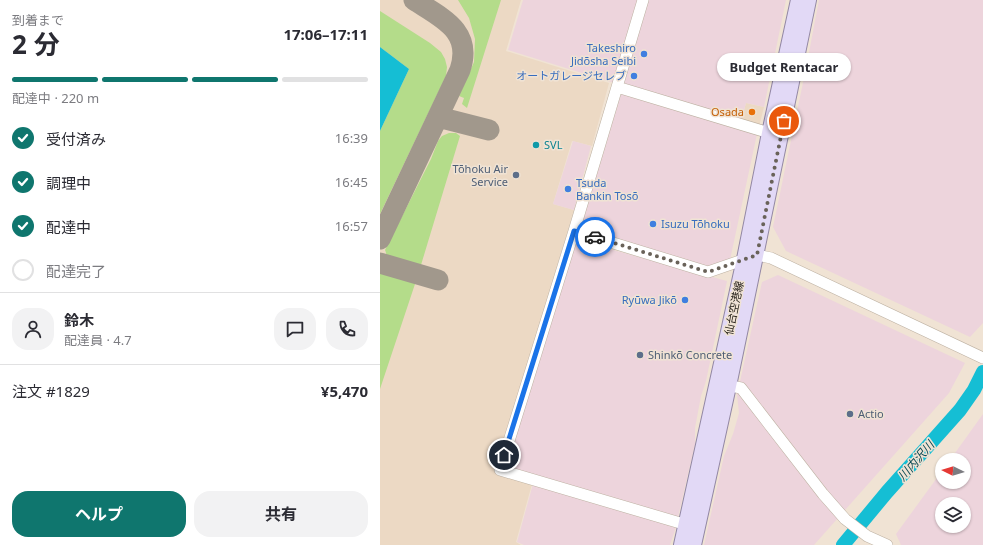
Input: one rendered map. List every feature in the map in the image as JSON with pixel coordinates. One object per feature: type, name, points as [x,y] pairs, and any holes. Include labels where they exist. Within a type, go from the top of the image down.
[{"type":"main road","name":"仙台空港線","points":[[694,545],[723,385],[775,135],[798,0]]},
{"type":"main road","name":"仙台空港線","points":[[775,135],[809,0]]},
{"type":"main road","name":"仙台空港線","points":[[681,545],[723,385]]},
{"type":"street","points":[[643,0],[574,231],[500,470],[687,525]]},
{"type":"street","points":[[617,87],[775,135]]},
{"type":"street","points":[[574,231],[708,272],[750,257],[771,258],[980,357]]},
{"type":"street","points":[[723,385],[741,388],[823,494],[848,521],[867,536],[882,543]]},
{"type":"shaded area","points":[[380,0],[521,0],[506,51],[609,83],[592,146],[572,141],[553,204],[574,210],[495,472],[532,484],[516,542],[521,545],[380,545]]},
{"type":"shaded area","points":[[523,0],[639,0],[614,83],[508,50]]},
{"type":"shaded area","points":[[647,0],[786,0],[764,107],[746,103],[741,122],[621,85]]},
{"type":"shaded area","points":[[819,0],[983,0],[983,323],[970,337],[786,251],[773,227]]},
{"type":"shaded area","points":[[621,94],[757,134],[730,260],[710,268],[583,229],[582,224]]},
{"type":"shaded area","points":[[746,103],[764,107],[759,127],[741,122]]},
{"type":"shaded area","points":[[573,141],[591,146],[574,210],[553,204]]},
{"type":"shaded area","points":[[580,241],[727,281],[706,381],[701,396],[695,428],[695,444],[678,517],[505,468],[574,244]]},
{"type":"shaded area","points":[[778,275],[965,363],[949,393],[814,545],[704,545],[724,456],[733,434],[739,413],[737,395],[762,282]]},
{"type":"shaded area","points":[[983,414],[983,545],[901,545],[896,534],[935,481],[935,489],[971,489],[971,453],[955,453]]},
{"type":"shaded area","points":[[533,484],[676,527],[670,545],[524,545],[517,542]]},
{"type":"green space","points":[[458,0],[501,0],[467,108],[462,104],[464,98],[459,96],[474,62],[475,39],[469,18]]},
{"type":"green space","points":[[380,11],[430,43],[441,52],[447,67],[446,76],[380,214],[380,131],[409,69],[380,47]]},
{"type":"green space","points":[[449,133],[456,133],[460,136],[421,265],[409,264],[394,260],[387,256],[385,250],[431,159],[438,141],[442,136]]},
{"type":"green space","points":[[383,267],[417,278],[380,389],[380,268]]},
{"type":"water","points":[[380,47],[409,69],[380,131]]},
{"type":"waterway","name":"川内沢川","points":[[843,545],[887,492],[960,410],[974,390],[983,372]]},
{"type":"taxiway","points":[[380,239],[460,70],[463,57],[459,35],[444,20],[414,0]]},
{"type":"taxiway","points":[[438,117],[489,130]]},
{"type":"taxiway","points":[[380,263],[438,280]]},
{"type":"way so far","points":[[595,237],[708,272],[757,255],[784,121]]},
{"type":"place","name":"Takeshiro Jidōsha Seibi","points":[[644,54]]},
{"type":"place","name":"オートガレージセレブ","points":[[634,76]]},
{"type":"place","name":"Osada","points":[[752,112]]},
{"type":"place","name":"Budget Rentacar","points":[[784,121]]},
{"type":"place","name":"SVL","points":[[536,145]]},
{"type":"place","name":"Tōhoku Air Service","points":[[516,175]]},
{"type":"place","name":"Tsuda Bankin Tosō","points":[[568,189]]},
{"type":"place","name":"Isuzu Tōhoku","points":[[653,224]]},
{"type":"place","name":"Ryūwa Jikō","points":[[685,300]]},
{"type":"place","name":"Shinkō Concrete","points":[[640,355]]},
{"type":"place","name":"Actio","points":[[850,414]]},
{"type":"route","points":[[504,455],[574,231],[595,237]]}]
